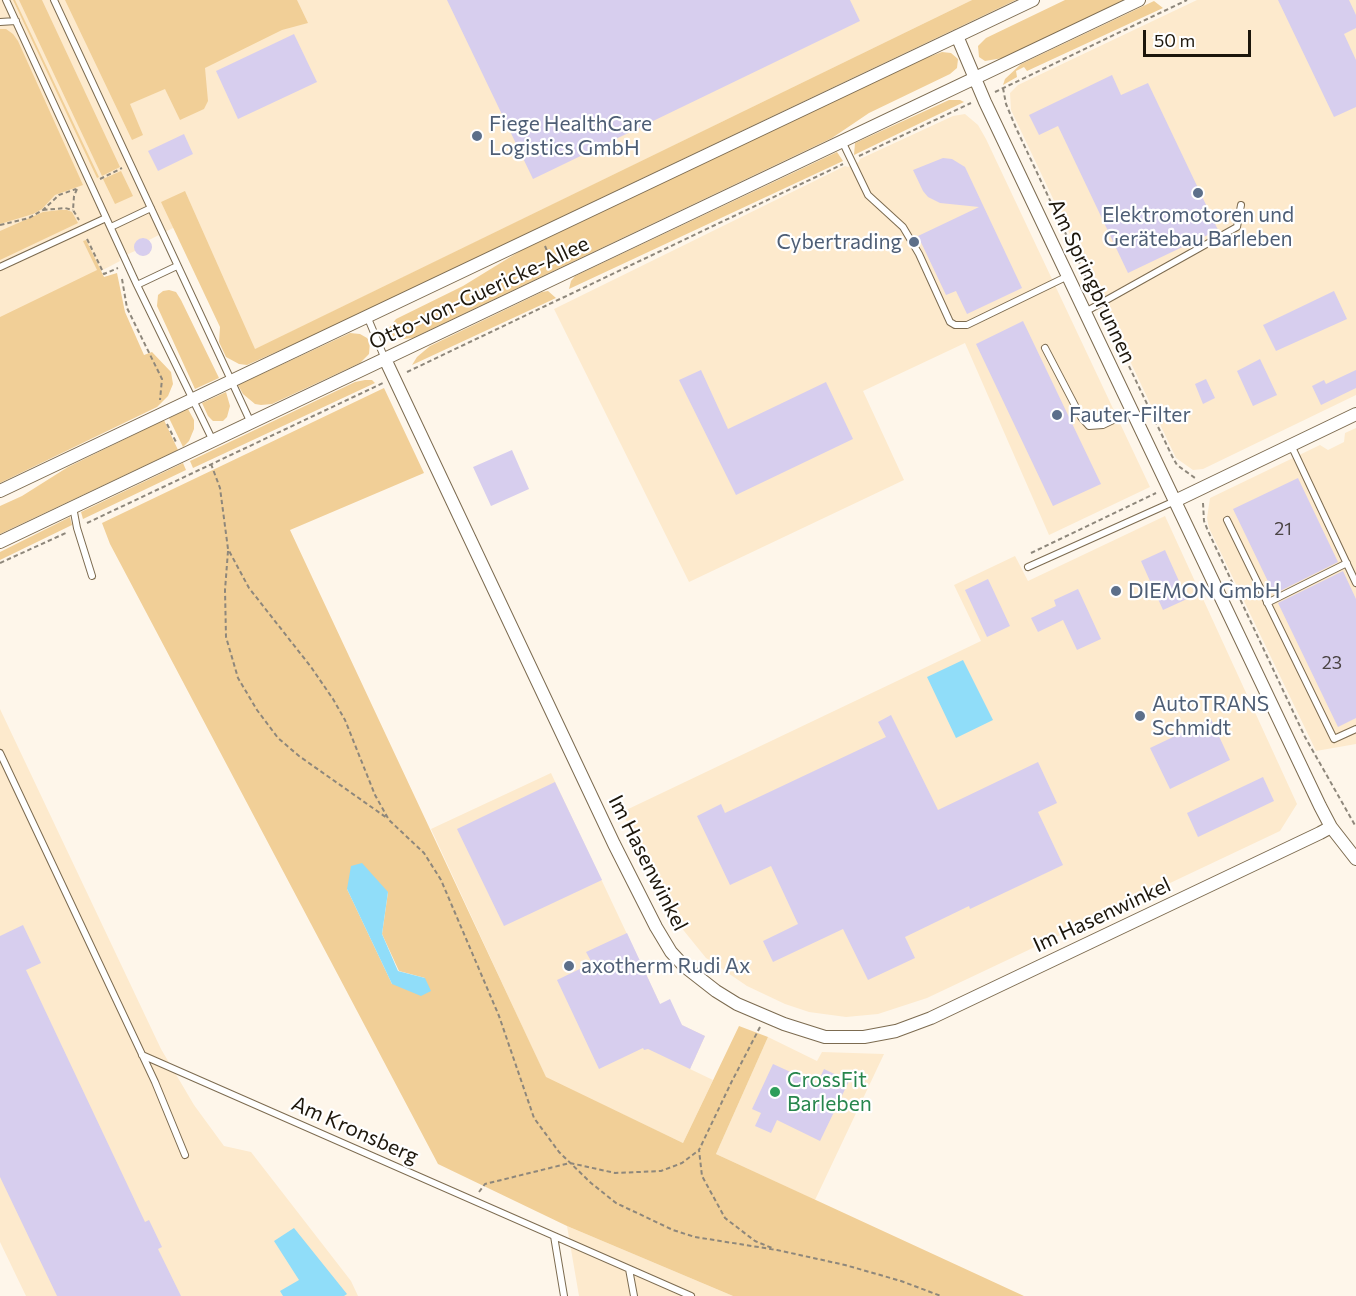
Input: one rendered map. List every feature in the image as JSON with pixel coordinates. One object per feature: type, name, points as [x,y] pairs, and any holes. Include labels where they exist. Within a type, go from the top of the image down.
[{"type":"street","name":"Otto-von-Guericke-Allee","points":[[0,491],[1033,0]]},
{"type":"street","name":"Otto-von-Guericke-Allee","points":[[0,542],[1139,0]]},
{"type":"street","points":[[957,36],[975,78]]},
{"type":"street","name":"Am Springbrunnen","points":[[975,78],[1331,826],[1356,860]]},
{"type":"street","name":"Im Hasenwinkel","points":[[385,359],[656,927],[671,952],[695,977],[737,1004],[804,1032],[825,1037],[864,1037],[903,1029],[931,1018],[1331,826]]},
{"type":"street","points":[[1175,501],[1356,414]]},
{"type":"lane","points":[[6,0],[137,285],[213,441]]},
{"type":"lane","points":[[54,0],[251,423]]},
{"type":"lane","points":[[0,22],[16,21]]},
{"type":"lane","points":[[842,141],[868,195],[903,227],[919,254],[950,322],[955,325],[967,325],[1068,276]]},
{"type":"lane","points":[[1085,312],[1237,227],[1240,205]]},
{"type":"lane","points":[[111,227],[151,208]]},
{"type":"lane","points":[[0,267],[106,218]]},
{"type":"lane","points":[[137,285],[177,266]]},
{"type":"lane","points":[[367,316],[385,359]]},
{"type":"lane","points":[[1046,348],[1081,417],[1089,426],[1103,425],[1132,411]]},
{"type":"lane","points":[[1291,445],[1356,583]]},
{"type":"lane","points":[[1028,567],[1175,501]]},
{"type":"lane","points":[[73,507],[92,576]]},
{"type":"lane","points":[[1227,520],[1334,739],[1356,729]]},
{"type":"lane","points":[[1268,603],[1347,563]]},
{"type":"lane","points":[[0,753],[142,1055],[185,1155]]},
{"type":"lane","name":"Am Kronsberg","points":[[142,1055],[691,1296]]},
{"type":"lane","points":[[554,1236],[564,1296]]},
{"type":"lane","points":[[629,1269],[634,1296]]},
{"type":"path","points":[[0,563],[1187,0]]},
{"type":"path","points":[[1003,88],[1006,104],[1016,128],[1172,456],[1177,465],[1194,477],[1200,489],[1204,521],[1208,531],[1305,737],[1356,827]]},
{"type":"path","points":[[0,227],[29,218],[43,210],[59,195],[91,184],[130,164]]},
{"type":"path","points":[[43,210],[65,208],[73,210]]},
{"type":"path","points":[[540,235],[558,277]]},
{"type":"path","points":[[121,278],[127,308],[162,379],[159,406],[183,456]]},
{"type":"path","points":[[211,464],[220,489],[228,549],[225,590],[226,637],[238,678],[257,711],[278,738],[299,756],[389,820],[424,853],[441,880],[499,1016],[534,1118],[559,1152],[616,1203],[673,1230],[695,1237],[777,1250],[845,1265],[901,1281],[941,1296]]},
{"type":"path","points":[[1030,553],[1156,493],[1175,501]]},
{"type":"path","points":[[228,549],[249,588],[333,699],[345,720],[375,795],[389,820]]},
{"type":"path","points":[[472,1200],[485,1184],[570,1164],[615,1173],[661,1171],[682,1163],[699,1150],[766,1017]]},
{"type":"path","points":[[699,1150],[702,1176],[725,1218],[755,1241],[777,1250]]},
{"type":"shaded area","points":[[0,0],[972,0],[254,350],[195,217],[149,240],[152,247],[149,254],[143,256],[135,251],[119,258],[120,261],[101,271],[157,390],[0,465]]},
{"type":"shaded area","points":[[13,0],[99,177],[97,178]]},
{"type":"shaded area","points":[[19,0],[42,0],[120,167],[102,176]]},
{"type":"shaded area","points":[[65,0],[297,0],[308,23],[282,30],[205,68],[208,101],[204,109],[180,120],[165,89],[130,104],[143,135],[132,140]]},
{"type":"shaded area","points":[[972,0],[1016,0],[247,365],[239,364],[226,357],[219,342],[220,327],[161,202],[185,191],[255,349]]},
{"type":"shaded area","points":[[1065,0],[1124,0],[1003,58],[985,61],[979,57],[978,46],[986,38]]},
{"type":"shaded area","name":"Elektromotoren und Gerätebau Barleben","points":[[1197,0],[1356,0],[1356,395],[1203,469],[1193,470],[1176,458],[1011,110],[1010,93],[1018,85]]},
{"type":"shaded area","points":[[1154,1],[1163,8],[1027,71],[1024,67],[1016,71],[1017,77],[1003,85],[1005,79],[1021,64]]},
{"type":"shaded area","points":[[0,29],[6,29],[18,41],[83,185],[55,195],[42,209],[33,214],[0,224]]},
{"type":"shaded area","points":[[942,52],[951,53],[958,59],[957,68],[950,74],[869,113],[832,138],[413,338],[395,340],[389,336],[389,328],[396,319],[463,286],[520,251]]},
{"type":"shaded area","points":[[949,100],[964,102],[854,155],[855,143]]},
{"type":"shaded area","points":[[965,114],[978,125],[986,139],[1150,487],[1049,535],[965,343],[863,391],[904,480],[689,582],[554,309],[845,166],[859,162],[860,159],[953,116]]},
{"type":"shaded area","points":[[837,152],[843,161],[569,289],[575,276]]},
{"type":"shaded area","points":[[121,171],[133,196],[115,204],[103,179]]},
{"type":"shaded area","points":[[60,210],[72,212],[78,223],[0,260],[0,231],[43,212]]},
{"type":"shaded area","points":[[86,240],[104,277],[117,273],[125,312],[144,355],[152,352],[171,372],[173,384],[168,396],[157,407],[0,483],[0,317],[97,270],[83,241]]},
{"type":"shaded area","points":[[169,290],[176,292],[181,300],[219,378],[195,389],[157,306],[158,295]]},
{"type":"shaded area","points":[[548,291],[556,298],[412,365],[417,357],[430,346]]},
{"type":"shaded area","points":[[350,333],[360,334],[370,342],[369,354],[360,363],[272,404],[255,404],[243,394],[238,385]]},
{"type":"shaded area","points":[[372,380],[375,383],[193,468],[190,461],[355,382]]},
{"type":"shaded area","points":[[384,388],[424,473],[290,530],[546,1077],[683,1143],[739,1026],[768,1037],[716,1154],[1024,1296],[733,1296],[567,1226],[438,1164],[110,544],[102,523]],"holes":[[[347,889],[388,892],[382,934],[399,971],[425,978],[392,984]]]},
{"type":"shaded area","points":[[226,392],[230,406],[227,417],[223,421],[213,421],[202,403]]},
{"type":"shaded area","points":[[188,409],[194,420],[194,429],[189,441],[183,447],[169,418]]},
{"type":"shaded area","points":[[164,420],[178,450],[0,534],[0,506],[22,496],[68,467]]},
{"type":"shaded area","points":[[1356,428],[1356,744],[1316,751],[1209,528],[1207,518],[1210,498],[1320,445],[1328,450],[1344,442],[1345,433]]},
{"type":"shaded area","points":[[183,463],[186,470],[83,519],[81,512]]},
{"type":"shaded area","points":[[1165,516],[1297,804],[1280,831],[927,998],[878,1014],[846,1017],[809,1012],[785,1004],[747,986],[706,958],[680,926],[622,812],[981,641],[954,585],[1015,556],[1028,581]]},
{"type":"shaded area","points":[[70,517],[72,525],[0,560],[0,552]]},
{"type":"shaded area","points":[[0,709],[161,1049],[194,1105],[224,1146],[251,1152],[351,1281],[358,1296],[26,1296],[0,1242]]},
{"type":"shaded area","name":"axotherm Rudi Ax","points":[[551,773],[660,1004],[682,1025],[705,1036],[690,1069],[713,1080],[683,1143],[546,1078],[431,829]]},
{"type":"shaded area","points":[[768,1037],[817,1061],[822,1052],[884,1054],[815,1200],[716,1154]]},
{"type":"shaded area","points":[[567,1226],[733,1296],[579,1296]]},
{"type":"water","points":[[963,660],[993,720],[956,738],[927,677]]},
{"type":"water","points":[[362,863],[388,892],[382,934],[398,971],[425,978],[431,991],[421,996],[392,984],[347,889],[351,866]]},
{"type":"water","points":[[294,1228],[347,1294],[344,1296],[283,1296],[280,1291],[299,1280],[274,1241]]},
{"type":"building","points":[[447,0],[850,0],[860,21],[533,179]]},
{"type":"building","points":[[1278,0],[1349,0],[1356,15],[1356,28],[1344,34],[1356,60],[1356,107],[1334,117]]},
{"type":"building","points":[[294,34],[317,82],[238,119],[216,71]]},
{"type":"building","points":[[1112,75],[1121,95],[1148,83],[1218,230],[1128,273],[1058,126],[1039,135],[1029,115]]},
{"type":"building","points":[[184,134],[193,154],[158,171],[148,151]]},
{"type":"building","points":[[943,158],[952,159],[965,167],[1022,288],[967,314],[956,291],[946,295],[918,236],[979,207],[940,203],[928,197],[923,191],[913,170]]},
{"type":"building","points":[[143,238],[149,241],[152,247],[149,253],[143,256],[137,253],[134,247],[137,241]]},
{"type":"building","points":[[1334,291],[1347,319],[1276,351],[1263,325]]},
{"type":"building","points":[[1023,321],[1101,484],[1053,506],[976,344]]},
{"type":"building","points":[[1260,359],[1277,395],[1253,406],[1237,371]]},
{"type":"building","points":[[701,370],[728,429],[826,382],[853,439],[736,495],[679,380]]},
{"type":"building","points":[[1356,370],[1356,388],[1321,405],[1312,386],[1324,380],[1326,384]]},
{"type":"building","points":[[1206,379],[1215,398],[1203,404],[1195,384]]},
{"type":"building","points":[[512,450],[529,489],[491,506],[473,467]]},
{"type":"building","points":[[1298,478],[1338,562],[1274,594],[1233,509]]},
{"type":"building","points":[[1165,550],[1187,599],[1163,610],[1141,561]]},
{"type":"building","points":[[1343,571],[1356,599],[1356,718],[1338,727],[1278,603]]},
{"type":"building","points":[[988,579],[1010,626],[987,637],[965,590]]},
{"type":"building","points":[[1078,589],[1101,639],[1077,650],[1063,620],[1038,632],[1031,618],[1056,606],[1054,600]]},
{"type":"building","points":[[891,715],[938,810],[1038,762],[1057,803],[1038,812],[1063,865],[905,937],[915,958],[868,980],[843,929],[773,962],[763,941],[798,924],[771,866],[730,885],[697,816],[721,804],[725,813],[886,737],[878,722]]},
{"type":"building","points":[[1211,719],[1230,760],[1170,789],[1150,748]]},
{"type":"building","points":[[1263,777],[1274,801],[1198,837],[1187,813]]},
{"type":"building","points":[[555,782],[602,880],[504,926],[457,829]]},
{"type":"building","points":[[23,925],[41,963],[26,970],[145,1222],[149,1220],[162,1247],[158,1249],[181,1296],[57,1296],[0,1177],[0,936]]},
{"type":"building","points":[[627,933],[660,1004],[670,999],[682,1025],[705,1036],[690,1069],[643,1048],[599,1069],[557,980],[592,963],[586,952]]},
{"type":"building","points":[[773,1064],[817,1084],[824,1069],[849,1081],[820,1141],[777,1120],[771,1133],[755,1126],[761,1113],[752,1109]]},
{"type":"place","name":"Fiege HealthCare Logistics GmbH","points":[[477,136]]},
{"type":"place","name":"Elektromotoren und Gerätebau Barleben","points":[[1198,193]]},
{"type":"place","name":"Cybertrading","points":[[914,242]]},
{"type":"place","name":"Fauter-Filter","points":[[1057,415]]},
{"type":"place","name":"DIEMON GmbH","points":[[1116,591]]},
{"type":"place","name":"AutoTRANS Schmidt","points":[[1140,716]]},
{"type":"place","name":"axotherm Rudi Ax","points":[[569,966]]},
{"type":"place","name":"CrossFit Barleben","points":[[775,1092]]}]
